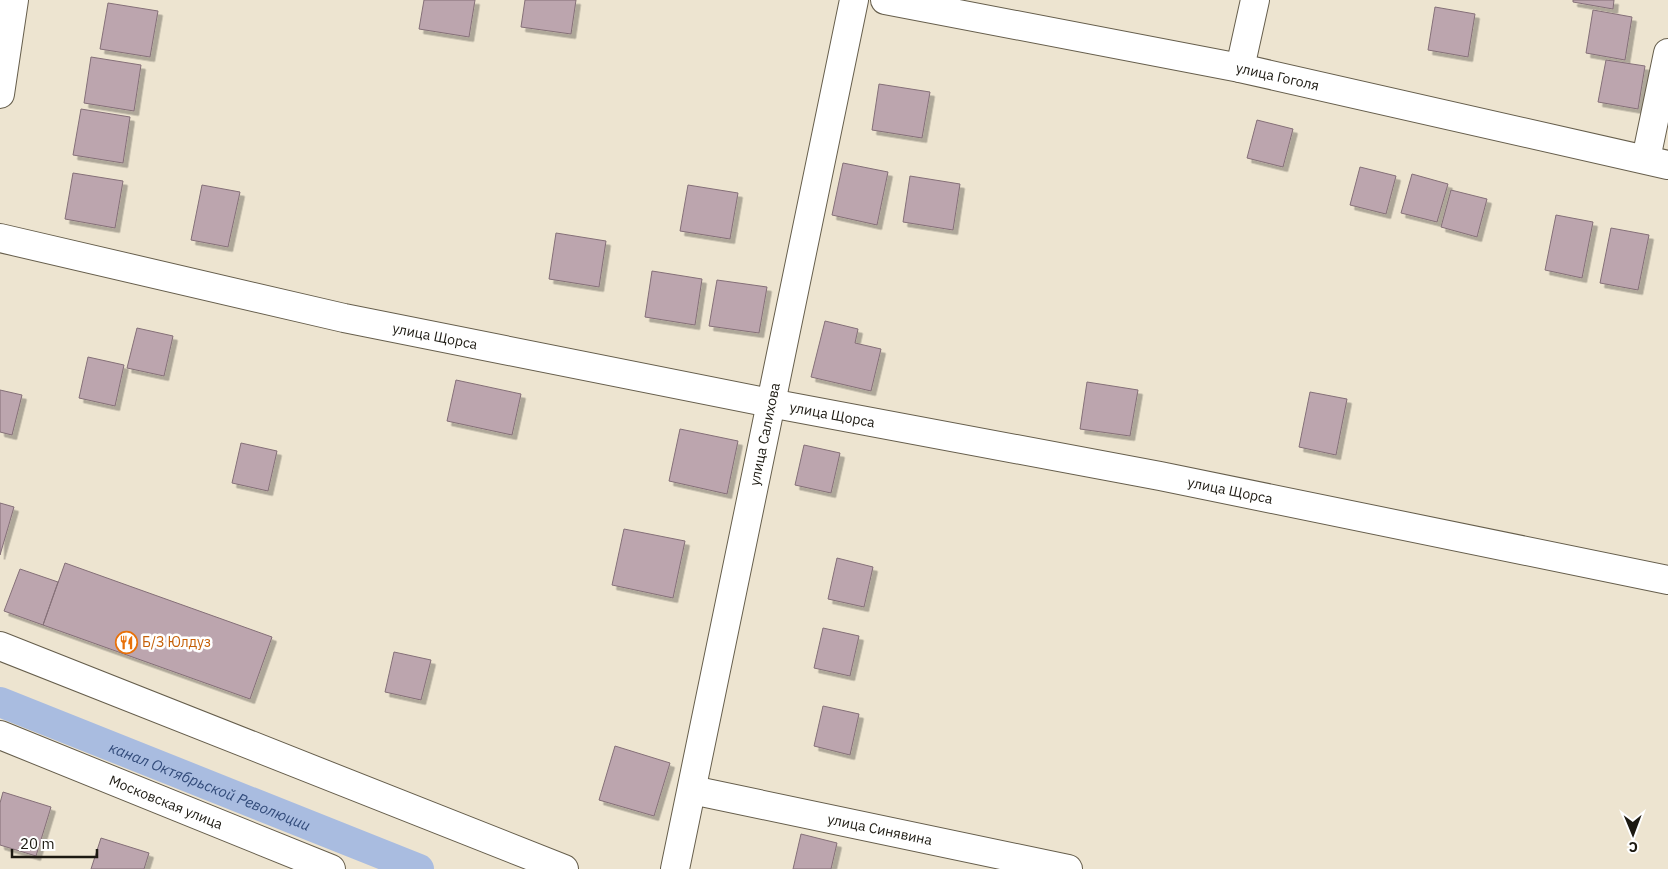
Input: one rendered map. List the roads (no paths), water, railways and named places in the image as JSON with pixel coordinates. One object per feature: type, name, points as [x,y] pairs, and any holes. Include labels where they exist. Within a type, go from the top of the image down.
[{"type":"street","points":[[0,94],[14,0]]},
{"type":"street","name":"улица Салихова","points":[[675,869],[854,0]]},
{"type":"street","name":"улица Гоголя","points":[[885,0],[1240,68],[1657,162]]},
{"type":"street","points":[[1240,68],[1255,0]]},
{"type":"street","points":[[1657,162],[1668,53]]},
{"type":"street","name":"улица Щорса","points":[[0,238],[344,318],[770,403],[1160,476],[1668,580]]},
{"type":"street","points":[[0,646],[564,869]]},
{"type":"street","name":"Московская улица","points":[[0,735],[331,869]]},
{"type":"street","name":"улица Синявина","points":[[692,790],[1068,869]]},
{"type":"waterway","name":"канал Октябрьской Революции","points":[[0,702],[419,869]]},
{"type":"place","name":"Б/З Юлдуз","points":[[126,642]]}]
